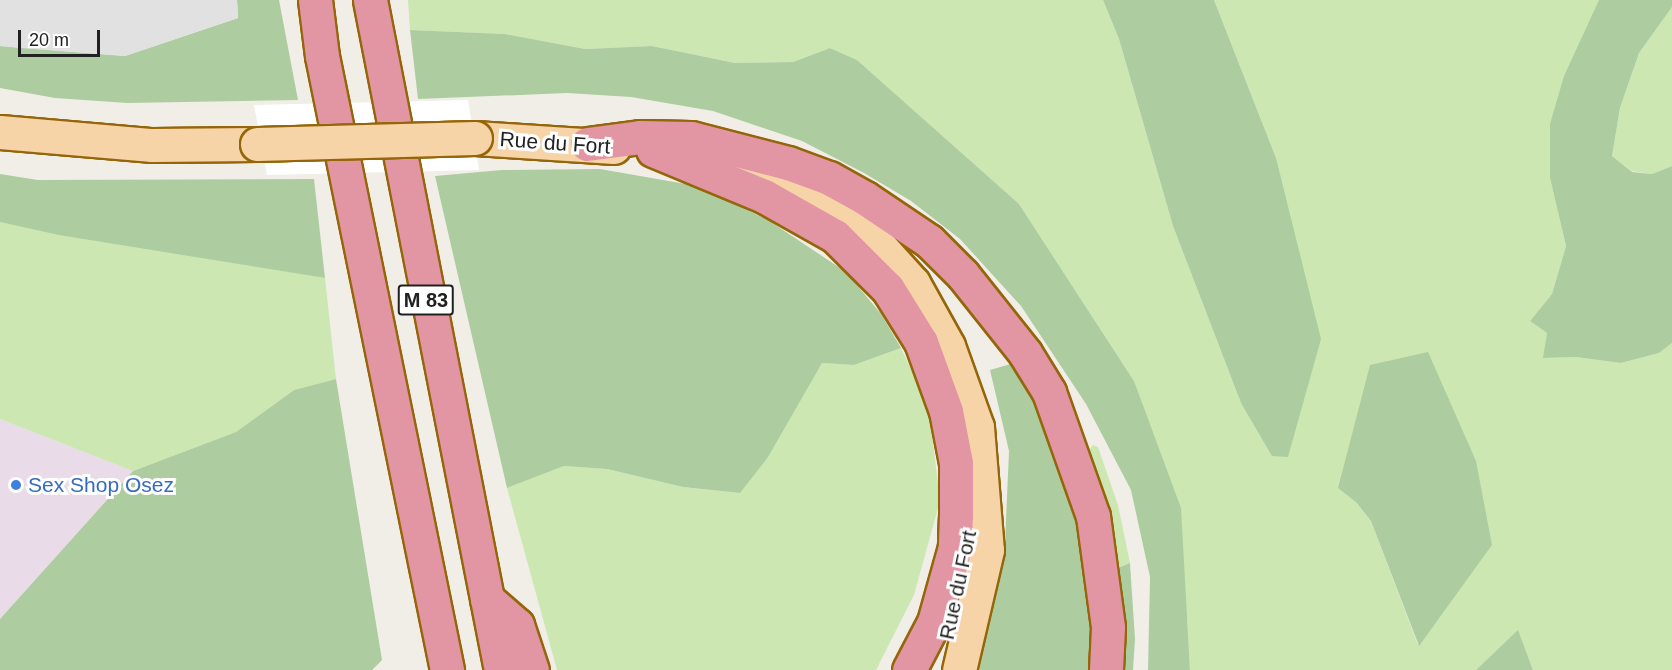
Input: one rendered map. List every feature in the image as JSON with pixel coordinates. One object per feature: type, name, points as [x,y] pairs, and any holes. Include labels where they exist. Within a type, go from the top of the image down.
[{"type":"highway","name":"M 83","points":[[315,0],[322,56],[447,670]]},
{"type":"highway","name":"M 83","points":[[370,0],[501,670]]},
{"type":"highway","points":[[587,144],[640,137],[691,138],[788,163],[829,178],[865,198],[929,241],[963,275],[1025,353],[1049,392],[1094,516],[1108,627],[1106,670]]},
{"type":"highway","points":[[653,150],[764,196],[835,236],[888,289],[921,342],[946,411],[956,463],[955,547],[934,622],[909,670]]},
{"type":"highway","points":[[487,599],[517,625],[532,670]]},
{"type":"main road","name":"Rue du Fort","points":[[0,132],[152,145],[475,138],[653,150],[760,176],[843,216],[875,241],[914,283],[948,346],[977,427],[987,550],[959,670]]},
{"type":"main road","name":"Rue du Fort","points":[[939,670],[971,548],[977,427]]},
{"type":"shaded area","points":[[0,0],[237,0],[238,18],[125,56],[0,46]]},
{"type":"shaded area","points":[[0,419],[133,471],[0,619]]},
{"type":"green space","points":[[237,0],[279,0],[298,100],[127,103],[55,98],[0,88],[0,46],[125,56],[238,18]]},
{"type":"green space","points":[[408,0],[1103,0],[1119,39],[1173,226],[1241,403],[1276,158],[1214,0],[1599,0],[1550,178],[1566,246],[1552,294],[1530,321],[1547,333],[1544,358],[1576,357],[1621,363],[1659,353],[1672,343],[1672,670],[1533,670],[1518,631],[1476,670],[1190,670],[1187,617],[1134,381],[1019,204],[857,60],[830,48],[793,62],[735,63],[652,46],[585,49],[505,34],[410,30]],"holes":[[[1356,502],[1492,544],[1418,645],[1371,521]]]},
{"type":"green space","points":[[1103,0],[1214,0],[1276,158],[1321,339],[1288,457],[1272,456],[1241,403],[1173,226],[1119,39]]},
{"type":"green space","points":[[1599,0],[1672,0],[1672,7],[1639,53],[1620,108],[1612,156],[1632,172],[1652,174],[1672,166],[1672,343],[1659,353],[1621,363],[1576,357],[1543,358],[1547,333],[1530,321],[1552,294],[1566,246],[1550,178],[1550,124],[1564,76]]},
{"type":"green space","points":[[1672,7],[1672,166],[1652,174],[1631,171],[1612,156],[1620,108],[1639,53]]},
{"type":"green space","points":[[410,30],[505,34],[585,49],[652,46],[735,63],[793,62],[830,48],[857,60],[1019,204],[1134,381],[1181,508],[1190,670],[1148,670],[1150,577],[1131,490],[1086,404],[1021,306],[960,239],[911,201],[864,173],[802,141],[713,111],[631,97],[567,93],[418,99]]},
{"type":"green space","points":[[600,169],[703,187],[771,222],[846,272],[881,314],[901,348],[854,365],[822,363],[768,457],[740,493],[683,487],[607,469],[564,466],[507,488],[435,176],[502,170]]},
{"type":"green space","points":[[0,174],[38,180],[314,179],[325,278],[59,235],[0,222]]},
{"type":"green space","points":[[0,222],[325,278],[336,379],[294,390],[236,432],[133,471],[0,419]]},
{"type":"green space","points":[[901,348],[929,408],[940,501],[914,595],[876,670],[557,670],[507,488],[564,466],[607,469],[683,487],[740,493],[822,363],[854,365]]},
{"type":"green space","points":[[1428,352],[1476,461],[1492,545],[1419,646],[1371,521],[1356,502],[1338,488],[1370,365]]},
{"type":"green space","points":[[1014,363],[1037,400],[1064,473],[1085,563],[1096,649],[1092,670],[979,670],[1005,543],[1009,451],[990,370]]},
{"type":"green space","points":[[336,379],[382,660],[372,670],[0,670],[0,619],[133,471],[236,432],[294,390]]},
{"type":"green space","points":[[1093,445],[1098,447],[1118,505],[1130,563],[1118,568],[1116,547],[1089,450]]},
{"type":"green space","points":[[1130,563],[1135,639],[1133,670],[1120,670],[1118,568]]},
{"type":"green space","points":[[1518,630],[1533,670],[1476,670]]},
{"type":"pier","points":[[468,100],[479,170],[267,175],[254,105]]},
{"type":"place","name":"Sex Shop Osez","points":[[16,485]]}]
